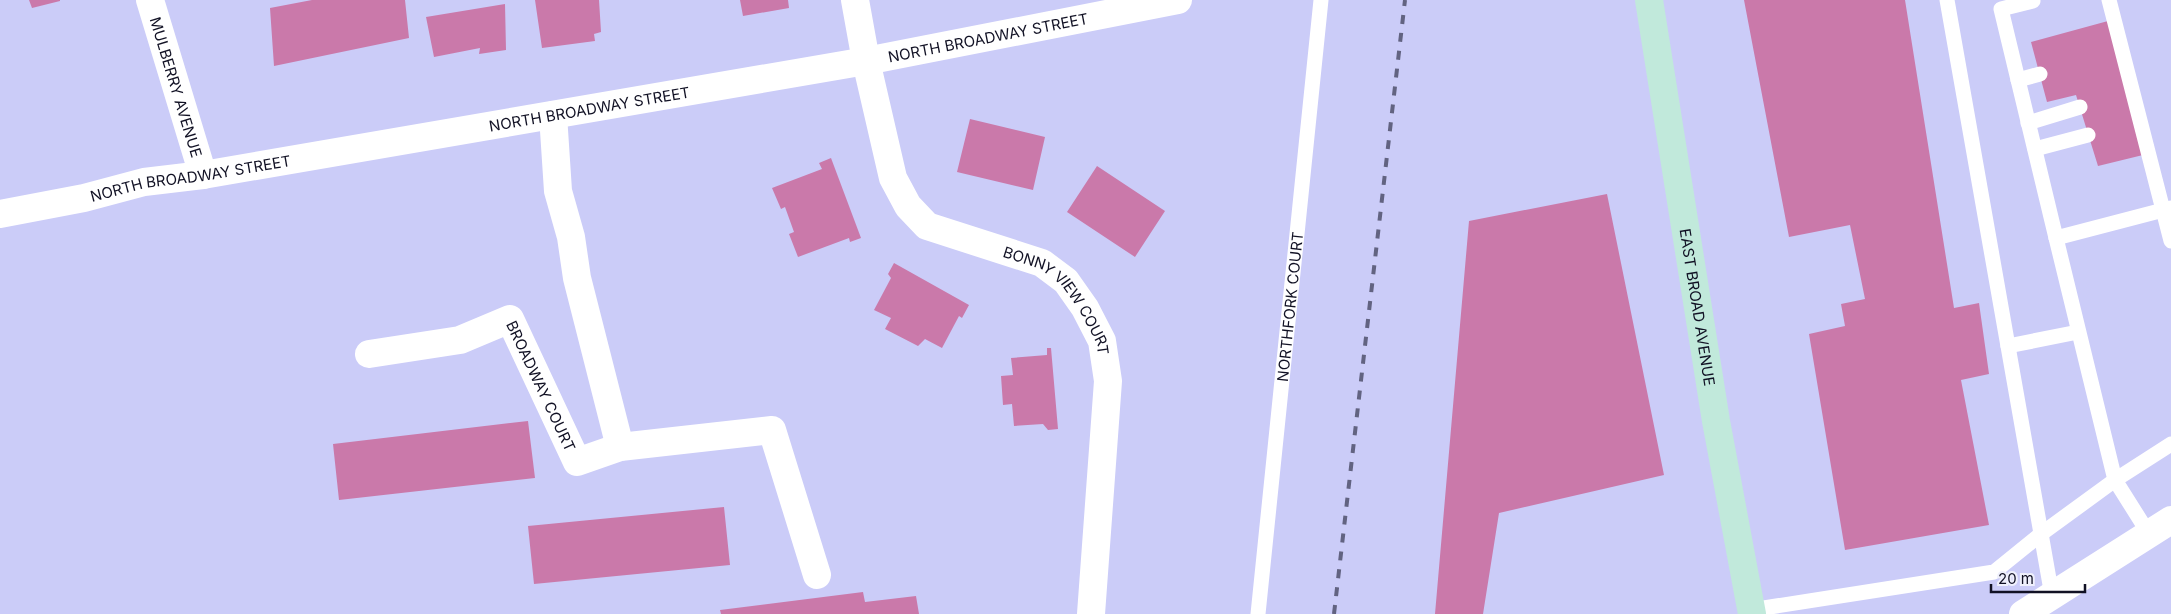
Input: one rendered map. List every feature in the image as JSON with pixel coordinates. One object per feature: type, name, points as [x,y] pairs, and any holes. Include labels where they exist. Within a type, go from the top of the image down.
[{"type":"main road","name":"EAST BROAD AVENUE","points":[[1649,0],[1716,421],[1752,612]]},
{"type":"street","name":"MULBERRY AVENUE","points":[[150,0],[203,175]]},
{"type":"street","name":"BONNY VIEW COURT","points":[[855,0],[866,61],[893,178],[908,206],[927,226],[1042,262],[1066,281],[1085,308],[1102,341],[1108,381],[1091,614]]},
{"type":"street","name":"NORTH BROADWAY STREET","points":[[0,214],[84,198],[144,182],[203,175],[866,61],[1178,0]]},
{"type":"street","points":[[553,115],[558,191],[571,238],[577,278],[620,447]]},
{"type":"street","name":"BROADWAY COURT","points":[[369,354],[460,340],[510,319],[578,462],[620,447],[772,430],[817,575]]},
{"type":"street","points":[[2023,614],[2160,527]]},
{"type":"lane","name":"NORTHFORK COURT","points":[[1258,614],[1321,0]]},
{"type":"lane","points":[[1947,0],[2052,596]]},
{"type":"lane","points":[[2034,0],[2001,9],[2034,149],[2115,480],[2160,527]]},
{"type":"lane","points":[[2109,0],[2119,51],[2138,121],[2168,209],[2171,241]]},
{"type":"lane","points":[[2018,80],[2040,74]]},
{"type":"lane","points":[[2028,123],[2080,107]]},
{"type":"lane","points":[[2034,149],[2088,135]]},
{"type":"lane","points":[[2056,238],[2168,209]]},
{"type":"lane","points":[[2008,346],[2078,332]]},
{"type":"lane","points":[[1752,612],[1994,572],[2041,534],[2115,480],[2171,444]]},
{"type":"building","points":[[29,0],[60,0],[60,1],[32,8]]},
{"type":"building","points":[[312,0],[405,0],[409,38],[274,66],[270,8]]},
{"type":"building","points":[[535,0],[599,0],[601,32],[594,34],[595,41],[542,48]]},
{"type":"building","points":[[740,0],[788,0],[789,8],[743,16]]},
{"type":"building","points":[[1744,0],[1905,0],[1954,308],[1979,303],[1989,374],[1961,380],[1989,525],[1845,550],[1809,334],[1845,326],[1841,304],[1865,299],[1850,225],[1789,237]]},
{"type":"building","points":[[505,4],[506,50],[479,54],[480,48],[434,57],[426,17]]},
{"type":"building","points":[[2108,21],[2143,155],[2098,166],[2076,95],[2047,102],[2031,42]]},
{"type":"building","points":[[970,119],[1045,137],[1033,190],[957,172]]},
{"type":"building","points":[[831,158],[861,238],[850,242],[849,238],[798,257],[789,234],[794,232],[785,207],[781,209],[772,188],[822,169],[819,163]]},
{"type":"building","points":[[1097,166],[1165,211],[1135,257],[1067,212]]},
{"type":"building","points":[[1607,194],[1664,475],[1499,513],[1483,614],[1435,614],[1469,221]]},
{"type":"building","points":[[894,263],[969,305],[962,318],[959,316],[942,348],[925,339],[918,346],[885,329],[891,318],[874,310],[891,278],[888,274]]},
{"type":"building","points":[[1047,348],[1051,348],[1058,429],[1048,430],[1043,424],[1014,426],[1012,404],[1003,405],[1001,376],[1013,375],[1011,358],[1047,355]]},
{"type":"building","points":[[528,421],[535,478],[339,500],[333,444]]},
{"type":"building","points":[[724,507],[730,565],[534,584],[528,526]]},
{"type":"building","points":[[863,592],[865,602],[916,596],[919,614],[721,614],[720,610]]},
{"type":"railway","points":[[1334,614],[1405,0]]}]
